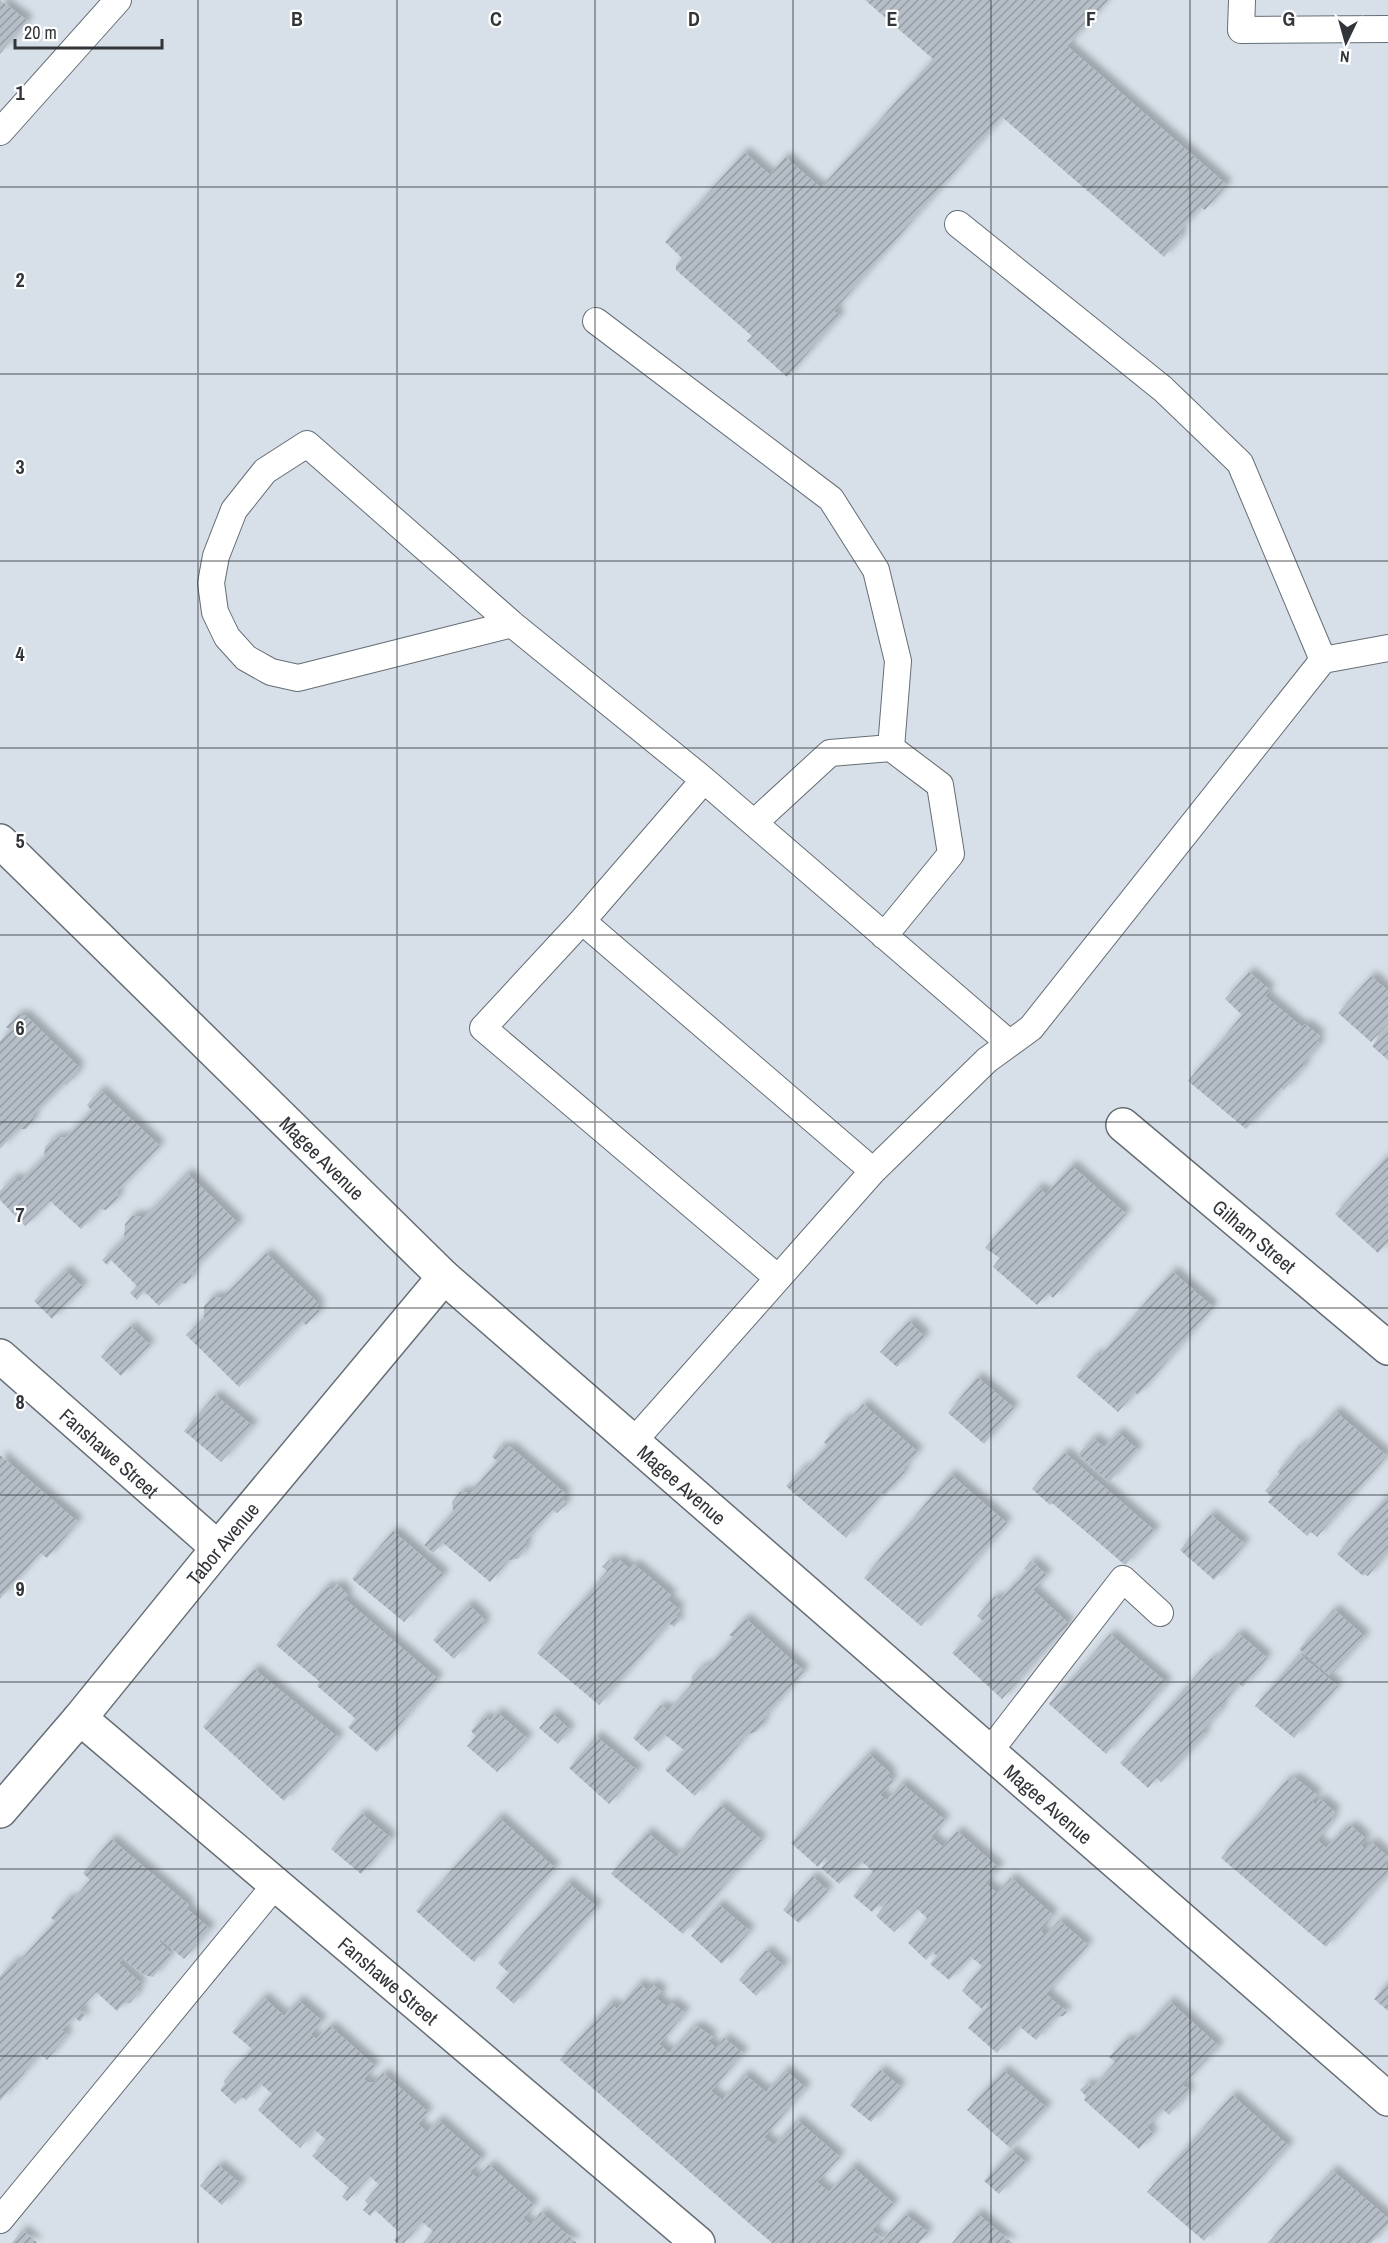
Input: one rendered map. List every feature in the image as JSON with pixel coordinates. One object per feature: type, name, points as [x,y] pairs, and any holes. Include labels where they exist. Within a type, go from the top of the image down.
[{"type":"street","name":"Magee Avenue","points":[[0,841],[444,1277],[1388,2099]]},
{"type":"street","name":"Gilham Street","points":[[1123,1125],[1388,1348]]},
{"type":"street","name":"Tabor Avenue","points":[[0,1811],[80,1718],[444,1277]]},
{"type":"street","name":"Fanshawe Street","points":[[1,1358],[218,1548]]},
{"type":"street","name":"Fanshawe Street","points":[[80,1718],[698,2243]]},
{"type":"lane","points":[[0,132],[118,0]]},
{"type":"lane","points":[[1242,0],[1241,30],[1388,29]]},
{"type":"lane","points":[[958,224],[1163,388],[1240,463],[1323,660]]},
{"type":"lane","points":[[596,321],[831,498],[876,570],[898,662],[891,748]]},
{"type":"lane","points":[[512,624],[298,678],[271,672],[246,658],[227,637],[215,612],[211,583],[216,556],[234,510],[265,471],[308,444],[512,624],[704,780],[1009,1043]]},
{"type":"lane","points":[[633,1442],[873,1171],[987,1060],[1031,1028],[1323,660],[1388,648]]},
{"type":"lane","points":[[754,823],[830,753],[891,748],[940,785],[951,854],[884,936]]},
{"type":"lane","points":[[704,780],[582,921],[483,1028],[778,1278]]},
{"type":"lane","points":[[582,921],[873,1171]]},
{"type":"lane","points":[[989,1752],[1123,1579],[1160,1613]]},
{"type":"lane","points":[[0,2220],[276,1884]]},
{"type":"building","points":[[0,0],[28,21],[0,54]]},
{"type":"building","points":[[865,0],[1108,0],[1067,46],[1227,185],[1205,210],[1200,207],[1178,233],[1182,236],[1164,257],[1002,117],[834,311],[840,316],[787,377],[747,341],[752,336],[676,270],[676,265],[682,258],[665,242],[744,152],[770,175],[785,157],[821,188],[933,59]]},
{"type":"building","points":[[1249,972],[1270,990],[1265,996],[1302,1027],[1305,1024],[1320,1036],[1316,1041],[1320,1044],[1303,1064],[1305,1066],[1284,1090],[1281,1088],[1246,1129],[1188,1081],[1242,1015],[1225,999]]},
{"type":"building","points":[[1371,976],[1388,991],[1388,1023],[1371,1042],[1338,1013]]},
{"type":"building","points":[[19,1014],[22,1017],[25,1015],[79,1067],[76,1071],[78,1073],[33,1115],[33,1121],[26,1129],[19,1129],[0,1149],[0,1041],[10,1030],[6,1027]]},
{"type":"building","points":[[1388,1026],[1388,1060],[1372,1046]]},
{"type":"building","points":[[100,1090],[160,1146],[117,1192],[118,1198],[106,1210],[100,1209],[81,1229],[50,1201],[25,1226],[0,1200],[0,1191],[14,1177],[19,1182],[44,1157],[45,1147],[53,1139],[66,1137],[91,1110],[87,1105]]},
{"type":"building","points":[[1388,1155],[1388,1241],[1378,1253],[1335,1214]]},
{"type":"building","points":[[1071,1165],[1126,1214],[1053,1298],[1048,1293],[1037,1305],[993,1267],[1000,1258],[985,1248],[1038,1187],[1046,1194]]},
{"type":"building","points":[[187,1173],[239,1224],[193,1270],[186,1284],[181,1283],[159,1306],[144,1291],[137,1300],[130,1293],[137,1286],[111,1260],[107,1265],[102,1260],[124,1238],[125,1224],[132,1216],[145,1216]]},
{"type":"building","points":[[266,1253],[319,1304],[316,1307],[320,1311],[306,1325],[303,1322],[239,1387],[186,1335],[204,1318],[204,1306],[212,1297],[222,1298]]},
{"type":"building","points":[[65,1270],[83,1287],[52,1319],[34,1301]]},
{"type":"building","points":[[1172,1271],[1213,1307],[1138,1395],[1135,1392],[1118,1412],[1076,1376],[1096,1354],[1099,1357]]},
{"type":"building","points":[[909,1321],[925,1337],[897,1367],[880,1352]]},
{"type":"building","points":[[130,1326],[150,1345],[121,1376],[101,1357]]},
{"type":"building","points":[[977,1377],[1014,1408],[984,1444],[948,1413]]},
{"type":"building","points":[[215,1395],[253,1426],[221,1462],[184,1431]]},
{"type":"building","points":[[863,1404],[918,1452],[903,1469],[905,1472],[885,1496],[882,1493],[846,1538],[786,1486],[803,1467],[805,1470],[827,1445],[824,1442],[845,1418],[848,1421]]},
{"type":"building","points":[[1335,1411],[1387,1456],[1317,1537],[1311,1532],[1307,1536],[1268,1502],[1272,1497],[1265,1491],[1280,1474],[1277,1472],[1300,1445],[1303,1447]]},
{"type":"building","points":[[1118,1432],[1138,1450],[1109,1482],[1078,1454],[1093,1438],[1104,1447]]},
{"type":"building","points":[[500,1446],[506,1450],[509,1446],[566,1494],[562,1499],[567,1503],[557,1513],[552,1510],[526,1540],[525,1550],[518,1559],[509,1560],[490,1582],[443,1543],[433,1553],[424,1545],[453,1511],[452,1502],[460,1492],[471,1492],[497,1461],[492,1457]]},
{"type":"building","points":[[1064,1452],[1155,1531],[1125,1565],[1052,1503],[1050,1505],[1032,1489]]},
{"type":"building","points":[[0,1455],[78,1522],[47,1558],[40,1553],[0,1599]]},
{"type":"building","points":[[950,1474],[1007,1523],[921,1626],[864,1578]]},
{"type":"building","points":[[1388,1495],[1388,1552],[1368,1576],[1364,1574],[1363,1576],[1337,1554]]},
{"type":"building","points":[[1210,1514],[1245,1544],[1214,1580],[1180,1550]]},
{"type":"building","points":[[393,1531],[444,1575],[404,1622],[352,1579]]},
{"type":"building","points":[[618,1559],[630,1569],[634,1564],[672,1596],[668,1600],[680,1610],[675,1616],[680,1620],[674,1627],[669,1623],[599,1705],[537,1653],[607,1571],[602,1567],[609,1560],[613,1564]]},
{"type":"building","points":[[1031,1561],[1047,1575],[1033,1590],[1069,1624],[1002,1699],[952,1653],[983,1621],[977,1616],[995,1596],[999,1600],[1027,1570],[1024,1569]]},
{"type":"building","points":[[337,1584],[348,1595],[345,1599],[438,1679],[377,1752],[348,1727],[356,1719],[317,1686],[320,1682],[276,1645],[327,1585],[332,1590]]},
{"type":"building","points":[[468,1604],[485,1620],[482,1623],[485,1625],[454,1659],[433,1640]]},
{"type":"building","points":[[1334,1609],[1365,1637],[1330,1676],[1299,1649]]},
{"type":"building","points":[[745,1618],[804,1671],[763,1719],[763,1725],[756,1732],[748,1734],[695,1796],[665,1770],[684,1750],[665,1735],[649,1752],[633,1738],[661,1705],[668,1711],[691,1685],[692,1676],[699,1669],[709,1665],[733,1637],[729,1635]]},
{"type":"building","points":[[1238,1633],[1267,1658],[1243,1687],[1239,1684],[1220,1707],[1222,1709],[1202,1732],[1206,1734],[1161,1782],[1156,1778],[1148,1788],[1120,1763],[1211,1658],[1214,1660]]},
{"type":"building","points":[[1110,1634],[1167,1683],[1106,1754],[1049,1704]]},
{"type":"building","points":[[1299,1654],[1338,1686],[1294,1738],[1255,1706]]},
{"type":"building","points":[[254,1669],[339,1738],[284,1801],[203,1727]]},
{"type":"building","points":[[497,1712],[528,1739],[497,1772],[467,1746],[476,1736],[471,1731],[484,1716],[490,1721]]},
{"type":"building","points":[[552,1713],[570,1730],[558,1744],[539,1728]]},
{"type":"building","points":[[596,1736],[638,1771],[609,1804],[569,1768]]},
{"type":"building","points":[[868,1753],[891,1774],[888,1777],[893,1781],[880,1795],[887,1800],[901,1783],[945,1820],[931,1837],[943,1847],[957,1831],[999,1868],[985,1883],[997,1893],[1011,1878],[1053,1915],[1041,1931],[1045,1936],[1059,1920],[1088,1945],[1046,1994],[1067,2012],[1063,2016],[1056,2017],[1036,2040],[1019,2026],[997,2053],[968,2028],[989,2004],[988,2002],[982,2009],[962,1991],[982,1966],[971,1957],[949,1980],[930,1964],[937,1956],[933,1952],[926,1960],[908,1943],[927,1918],[917,1909],[894,1932],[876,1916],[914,1869],[882,1907],[879,1905],[872,1912],[853,1896],[873,1872],[868,1867],[862,1862],[839,1884],[821,1868],[828,1860],[825,1858],[818,1867],[791,1843]]},
{"type":"building","points":[[1294,1777],[1317,1795],[1312,1801],[1315,1805],[1320,1799],[1335,1812],[1331,1819],[1333,1820],[1317,1840],[1326,1848],[1342,1829],[1345,1831],[1350,1825],[1366,1839],[1361,1845],[1365,1849],[1371,1842],[1388,1857],[1386,1866],[1388,1874],[1326,1947],[1221,1858],[1287,1779],[1290,1782]]},
{"type":"building","points":[[720,1805],[762,1840],[683,1934],[611,1874],[647,1832],[676,1857]]},
{"type":"building","points":[[361,1813],[391,1838],[361,1874],[331,1849]]},
{"type":"building","points":[[498,1817],[555,1868],[474,1962],[416,1911]]},
{"type":"building","points":[[111,1839],[189,1905],[186,1908],[210,1929],[184,1959],[160,1939],[159,1941],[169,1951],[170,1956],[153,1977],[144,1975],[123,1958],[119,1963],[142,1984],[136,1990],[139,1992],[130,2003],[124,2003],[117,2011],[96,1992],[79,2010],[85,2015],[80,2022],[74,2017],[62,2030],[68,2035],[47,2060],[40,2054],[0,2101],[0,1976],[14,1961],[17,1964],[55,1921],[51,1918],[59,1908],[68,1898],[72,1901],[90,1880],[83,1873]]},
{"type":"building","points":[[812,1876],[828,1891],[799,1923],[783,1910]]},
{"type":"building","points":[[567,1882],[597,1907],[514,2004],[496,1988],[509,1973],[498,1963]]},
{"type":"building","points":[[718,1904],[750,1931],[722,1964],[691,1936]]},
{"type":"building","points":[[766,1950],[784,1966],[756,1996],[739,1980]]},
{"type":"building","points":[[1388,1982],[1388,2011],[1374,1999]]},
{"type":"building","points":[[639,1983],[647,1990],[652,1984],[662,1992],[657,1999],[667,2007],[671,2002],[685,2013],[659,2044],[669,2053],[692,2027],[693,2029],[697,2026],[713,2037],[708,2041],[716,2048],[724,2038],[743,2053],[711,2091],[722,2100],[744,2074],[766,2092],[785,2070],[806,2088],[764,2137],[774,2145],[797,2120],[840,2157],[817,2182],[829,2192],[852,2166],[894,2204],[872,2230],[883,2240],[905,2214],[928,2232],[919,2243],[772,2243],[560,2060],[610,2002],[617,2009]]},
{"type":"building","points":[[263,1997],[284,2016],[298,2000],[322,2021],[311,2034],[316,2039],[330,2026],[375,2066],[364,2079],[367,2082],[374,2083],[383,2073],[428,2112],[418,2124],[427,2132],[438,2120],[482,2159],[470,2172],[477,2178],[489,2165],[534,2205],[523,2218],[531,2225],[541,2212],[577,2243],[423,2243],[433,2231],[422,2222],[404,2243],[397,2243],[394,2240],[400,2233],[375,2210],[370,2216],[363,2210],[368,2204],[365,2201],[379,2185],[370,2176],[347,2201],[342,2197],[349,2188],[312,2156],[326,2140],[315,2130],[300,2148],[258,2110],[272,2094],[261,2084],[246,2100],[242,2097],[235,2104],[220,2090],[225,2084],[224,2081],[252,2049],[232,2032]]},
{"type":"building","points":[[1169,2001],[1219,2046],[1183,2085],[1190,2091],[1169,2115],[1163,2109],[1147,2127],[1153,2134],[1139,2149],[1084,2100],[1086,2096],[1080,2090],[1087,2083],[1093,2087],[1115,2062],[1109,2057],[1127,2038],[1132,2042]]},
{"type":"building","points":[[880,2070],[901,2087],[871,2122],[850,2105]]},
{"type":"building","points":[[1003,2070],[1047,2108],[1010,2148],[967,2110]]},
{"type":"building","points":[[1232,2095],[1289,2146],[1204,2241],[1147,2192]]},
{"type":"building","points":[[1011,2150],[1027,2163],[999,2194],[984,2181]]},
{"type":"building","points":[[218,2165],[241,2184],[222,2205],[200,2186]]},
{"type":"building","points":[[1332,2170],[1388,2218],[1388,2224],[1371,2243],[1268,2243]]},
{"type":"building","points":[[977,2213],[1006,2238],[1013,2243],[952,2243]]},
{"type":"building","points":[[22,2230],[38,2243],[12,2243]]}]
